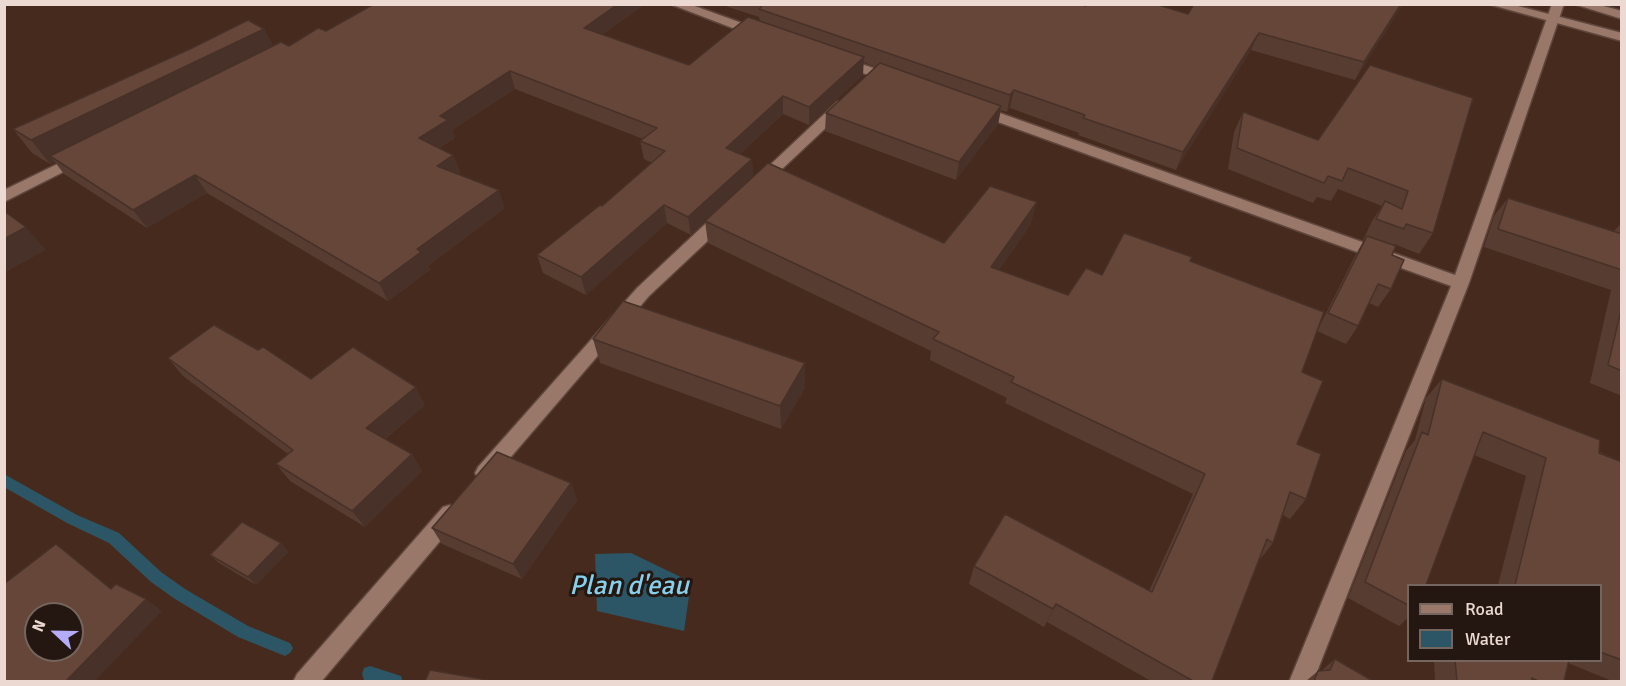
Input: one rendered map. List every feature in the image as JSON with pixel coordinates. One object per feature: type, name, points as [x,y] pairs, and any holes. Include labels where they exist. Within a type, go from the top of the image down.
[{"type":"street","points":[[676,4],[769,37]]},
{"type":"street","points":[[1494,4],[1622,37]]},
{"type":"street","points":[[1301,681],[1461,283],[1558,4]]},
{"type":"street","points":[[1580,4],[1622,15]]},
{"type":"street","points":[[822,55],[910,85]]},
{"type":"street","points":[[305,681],[643,292],[876,73]]},
{"type":"street","points":[[966,105],[1461,283]]},
{"type":"street","points":[[4,197],[100,149]]},
{"type":"water","name":"Plan d'eau","points":[[631,553],[691,582],[684,631],[597,611],[595,554]]},
{"type":"building","points":[[374,4],[618,4],[584,28],[689,65],[748,17],[864,57],[809,107],[783,96],[726,148],[752,159],[688,217],[664,205],[581,277],[537,255],[600,205],[602,206],[665,151],[640,141],[657,128],[510,71],[440,116],[448,120],[419,138],[453,155],[437,166],[499,190],[417,249],[421,252],[379,283],[195,175],[133,210],[50,156],[281,42],[289,46],[318,28],[326,31]]},
{"type":"building","points":[[764,4],[1080,4],[1086,6],[1088,4],[1155,4],[1188,14],[1194,4],[1401,4],[1364,62],[1259,33],[1183,152],[1083,118],[1085,115],[1014,90],[1010,95],[759,9]]},
{"type":"building","points":[[248,20],[264,29],[31,140],[13,129],[192,48]]},
{"type":"building","points":[[880,63],[1001,106],[959,162],[826,113]]},
{"type":"building","points":[[1370,65],[1473,98],[1433,233],[1406,224],[1404,229],[1376,219],[1385,201],[1402,209],[1408,191],[1348,168],[1342,181],[1328,176],[1324,183],[1237,148],[1243,112],[1318,140]]},
{"type":"building","points":[[768,163],[944,243],[990,186],[1037,202],[991,267],[1068,295],[1086,268],[1102,275],[1124,233],[1192,257],[1190,261],[1324,312],[1302,372],[1323,381],[1297,444],[1321,454],[1306,499],[1290,492],[1273,543],[1267,539],[1212,681],[1193,681],[1056,604],[1053,609],[974,566],[1005,514],[1152,592],[1205,474],[1011,382],[1014,377],[933,339],[939,332],[705,221]]},
{"type":"building","points":[[1508,198],[1622,234],[1622,270],[1498,229]]},
{"type":"building","points":[[4,211],[26,227],[4,239]]},
{"type":"building","points":[[1367,236],[1396,246],[1392,255],[1404,260],[1391,289],[1378,284],[1358,326],[1328,313]]},
{"type":"building","points":[[623,301],[805,363],[780,406],[593,339]]},
{"type":"building","points":[[1622,306],[1622,371],[1608,365]]},
{"type":"building","points":[[214,325],[258,350],[263,347],[311,379],[353,347],[416,387],[366,428],[412,454],[352,511],[276,464],[293,450],[168,358]]},
{"type":"building","points":[[1442,379],[1600,440],[1599,453],[1622,462],[1622,660],[1602,653],[1602,584],[1515,584],[1546,458],[1483,432],[1426,584],[1407,584],[1407,604],[1365,582],[1422,432],[1428,435]]},
{"type":"building","points":[[497,452],[571,483],[513,564],[432,528]]},
{"type":"building","points":[[242,522],[281,543],[248,577],[210,555]]},
{"type":"building","points":[[56,544],[111,589],[116,584],[146,599],[66,681],[4,681],[4,584]]},
{"type":"building","points":[[1335,659],[1373,681],[1314,681],[1318,671],[1330,670]]},
{"type":"building","points":[[1455,662],[1569,662],[1564,681],[1538,681],[1532,678],[1532,681],[1457,681]]},
{"type":"building","points":[[430,670],[493,681],[425,681]]},
{"type":"waterway","points":[[4,480],[72,519],[114,538],[156,577],[243,632],[285,648]]},
{"type":"waterway","points":[[370,674],[395,682]]}]
